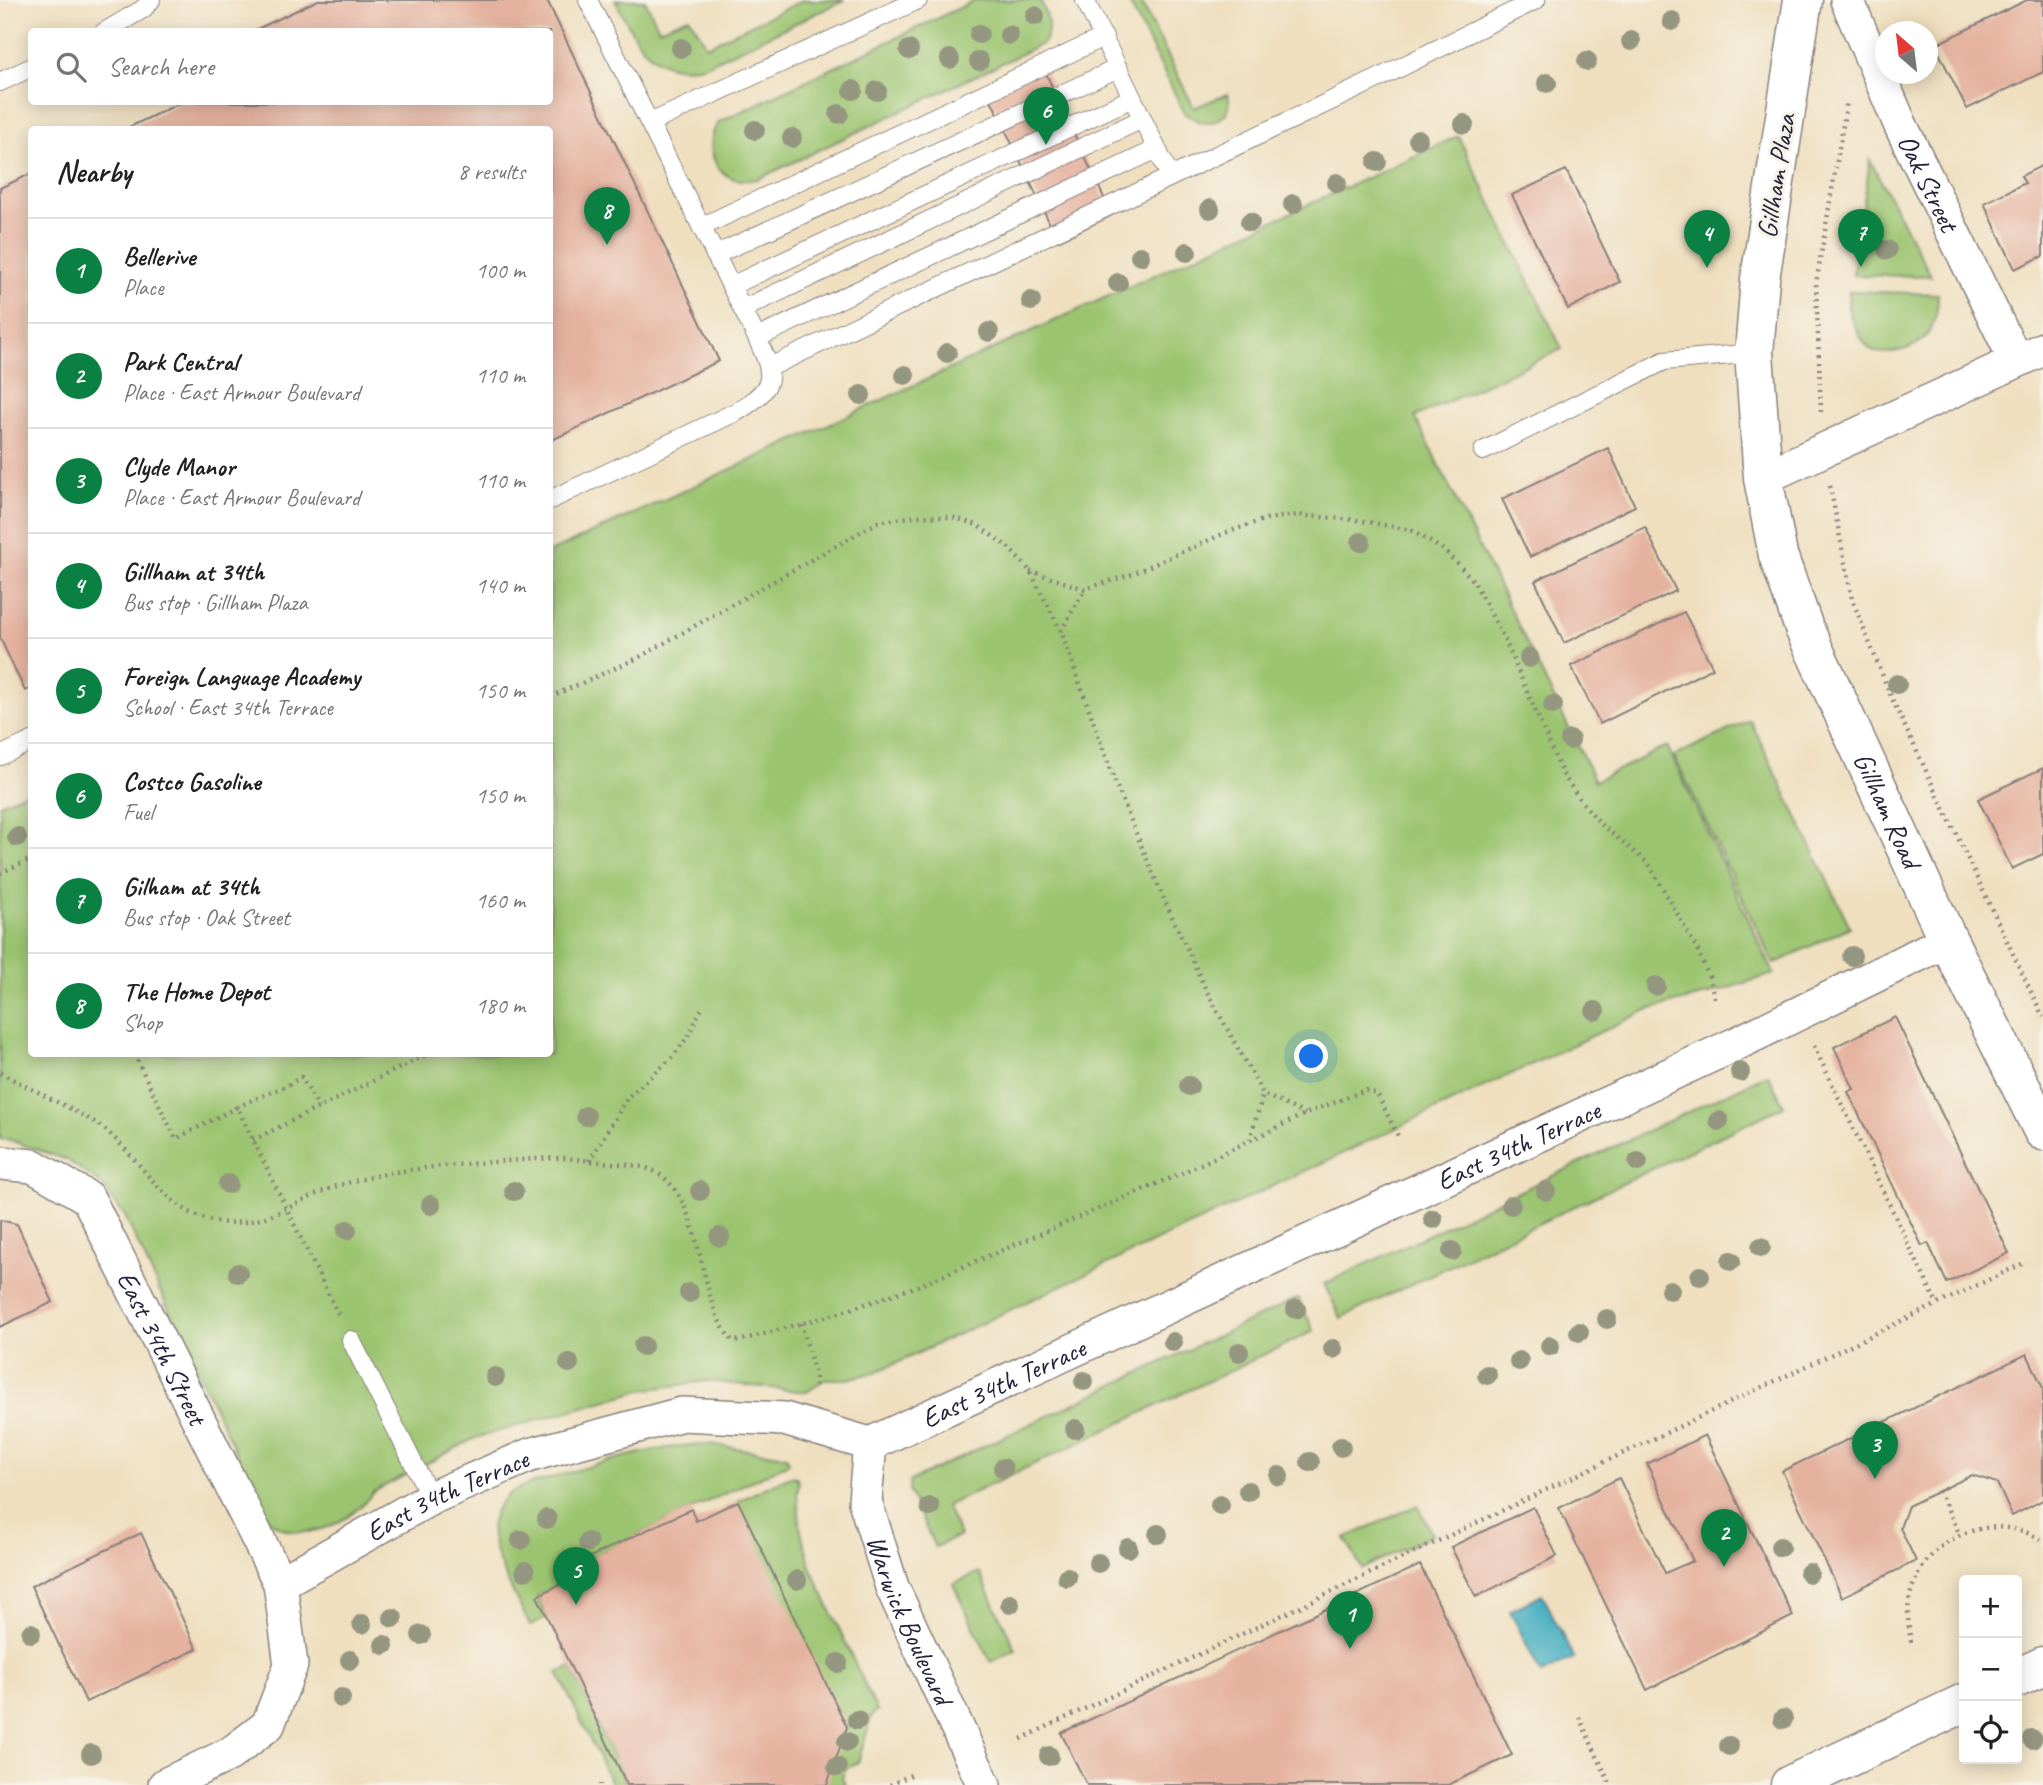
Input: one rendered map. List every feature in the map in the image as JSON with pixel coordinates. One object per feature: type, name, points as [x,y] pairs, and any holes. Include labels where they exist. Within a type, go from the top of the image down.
[{"type":"main road","name":"Gillham Plaza","points":[[1754,354],[1760,279],[1803,0]]},
{"type":"main road","name":"Gillham Road","points":[[1754,354],[1763,478],[1778,555],[1804,628],[1948,940],[2043,1131]]},
{"type":"main road","points":[[2022,1676],[2043,1666]]},
{"type":"main road","points":[[1790,1785],[1959,1705]]},
{"type":"street","name":"Oak Street","points":[[1847,0],[1900,124],[2029,355]]},
{"type":"street","points":[[1763,478],[2029,355]]},
{"type":"street","name":"East 34th Terrace","points":[[281,1583],[431,1498],[530,1455],[682,1414],[784,1419],[870,1444],[1736,1044],[1948,940]]},
{"type":"street","name":"East 34th Street","points":[[0,1163],[33,1166],[88,1198],[281,1583]]},
{"type":"street","name":"Warwick Boulevard","points":[[870,1444],[865,1502],[892,1587],[984,1785]]},
{"type":"street","points":[[165,1785],[230,1754],[268,1725],[291,1665],[281,1583]]},
{"type":"lane","points":[[111,28],[143,9],[151,0]]},
{"type":"lane","points":[[553,499],[738,411],[754,401],[766,387],[771,366],[588,0]]},
{"type":"lane","points":[[650,124],[918,0]]},
{"type":"lane","points":[[1085,0],[1170,176]]},
{"type":"lane","points":[[771,366],[1536,0]]},
{"type":"lane","points":[[701,228],[1104,37]]},
{"type":"lane","points":[[715,255],[1118,68]]},
{"type":"lane","points":[[0,82],[28,69]]},
{"type":"lane","points":[[731,286],[1132,98]]},
{"type":"lane","points":[[743,309],[1142,119]]},
{"type":"lane","points":[[757,338],[1157,149]]},
{"type":"lane","points":[[1483,451],[1664,361],[1754,354]]},
{"type":"lane","points":[[0,756],[28,743]]},
{"type":"lane","points":[[351,1340],[431,1498]]},
{"type":"path","points":[[1849,91],[1816,284],[1823,450],[1852,599],[1892,699],[2043,1017]]},
{"type":"path","points":[[1030,571],[1085,589],[1132,574],[1225,533],[1266,519],[1297,515],[1357,520],[1411,530],[1446,551],[1473,580],[1505,640],[1562,773],[1602,825],[1649,864],[1696,949],[1710,979],[1715,1002]]},
{"type":"path","points":[[553,696],[638,658],[878,522],[916,516],[952,517],[977,525],[1007,547],[1030,571],[1061,631],[1116,785],[1162,895],[1207,992],[1263,1094],[1305,1114]]},
{"type":"path","points":[[1061,631],[1085,589]]},
{"type":"path","points":[[0,873],[28,861]]},
{"type":"path","points":[[589,1161],[628,1097],[673,1057],[704,1006]]},
{"type":"path","points":[[1814,1045],[1937,1304]]},
{"type":"path","points":[[135,1057],[176,1139],[301,1077],[318,1107]]},
{"type":"path","points":[[253,1140],[422,1057]]},
{"type":"path","points":[[0,1073],[101,1126],[126,1148],[164,1192],[195,1216],[220,1222],[261,1221],[332,1188],[380,1173],[430,1166],[548,1158],[630,1165],[654,1171],[671,1185],[684,1209],[698,1246],[715,1311],[725,1333],[733,1340],[742,1340],[842,1312],[923,1284],[1158,1184],[1305,1114],[1370,1090],[1377,1094],[1398,1136]]},
{"type":"path","points":[[1250,1140],[1263,1094]]},
{"type":"path","points":[[237,1107],[351,1340]]},
{"type":"path","points":[[1021,1739],[2026,1262]]},
{"type":"path","points":[[801,1323],[815,1374],[815,1390]]},
{"type":"path","points":[[1939,1491],[1960,1535]]},
{"type":"path","points":[[1911,1642],[1908,1605],[1916,1577],[1937,1551],[1960,1535],[1983,1527],[2003,1526],[2025,1532],[2043,1541]]},
{"type":"path","points":[[1579,1717],[1610,1784]]},
{"type":"path","points":[[890,1785],[915,1773]]},
{"type":"green space","points":[[615,0],[645,0],[659,29],[689,17],[707,46],[803,0],[845,0],[704,66],[685,68],[670,66],[647,52],[630,29]]},
{"type":"green space","points":[[976,0],[1040,0],[1048,22],[1047,34],[1042,44],[758,179],[735,179],[727,175],[715,162],[711,146],[719,122]]},
{"type":"green space","points":[[1128,0],[1140,0],[1194,108],[1227,94],[1229,106],[1224,116],[1207,123],[1185,114]]},
{"type":"green space","points":[[1458,136],[1562,349],[1415,417],[1595,781],[1667,746],[1774,974],[1647,1010],[872,1373],[847,1379],[825,1379],[807,1392],[707,1381],[642,1390],[475,1438],[373,1492],[352,1514],[324,1528],[308,1532],[279,1527],[266,1517],[125,1216],[101,1184],[67,1160],[0,1139],[0,804],[28,791],[28,1057],[553,1057],[553,551]]},
{"type":"green space","points":[[1870,160],[1931,276],[1853,275]]},
{"type":"green space","points":[[1849,291],[1938,294],[1934,323],[1918,344],[1889,353],[1875,351],[1868,347],[1854,324],[1848,307]]},
{"type":"green space","points":[[1750,720],[1850,927],[1774,964],[1674,756]]},
{"type":"green space","points":[[1768,1074],[1784,1106],[1341,1318],[1324,1284]]},
{"type":"green space","points":[[1298,1298],[1314,1331],[946,1506],[960,1536],[935,1547],[909,1492],[910,1481]]},
{"type":"green space","points":[[710,1444],[786,1456],[789,1461],[572,1566],[576,1576],[537,1596],[547,1618],[530,1626],[504,1574],[491,1533],[494,1514],[505,1497],[527,1485],[608,1461],[649,1451]]},
{"type":"green space","points":[[790,1476],[796,1477],[799,1482],[797,1494],[801,1532],[812,1570],[877,1711],[872,1715],[858,1762],[845,1769],[842,1778],[845,1785],[827,1785],[738,1501]]},
{"type":"green space","points":[[1418,1505],[1432,1535],[1362,1569],[1345,1538]]},
{"type":"green space","points":[[979,1572],[1016,1650],[991,1662],[953,1584]]},
{"type":"green space","points":[[571,1667],[627,1785],[612,1785],[558,1673]]},
{"type":"water","points":[[1542,1594],[1574,1658],[1541,1674],[1510,1611]]},
{"type":"building","points":[[318,0],[547,0],[719,361],[553,440],[553,126],[131,126],[176,105],[553,105],[553,28],[259,28]]},
{"type":"building","points":[[2027,0],[2043,0],[2043,72],[1967,109],[1938,51],[1938,44]]},
{"type":"building","points":[[1041,63],[1112,215],[1058,241],[986,89]]},
{"type":"building","points":[[2043,165],[2043,256],[2015,269],[1984,203],[2025,183],[2021,176]]},
{"type":"building","points":[[1566,170],[1620,282],[1568,309],[1512,195]]},
{"type":"building","points":[[28,175],[28,690],[25,691],[0,638],[0,188]]},
{"type":"building","points":[[1608,448],[1635,506],[1530,557],[1502,499]]},
{"type":"building","points":[[1645,527],[1676,591],[1564,643],[1535,581]]},
{"type":"building","points":[[1684,612],[1713,668],[1600,724],[1571,666]]},
{"type":"building","points":[[2043,768],[2043,854],[2012,869],[1978,799]]},
{"type":"building","points":[[1895,1017],[2009,1253],[1947,1283],[1928,1243],[1922,1246],[1848,1092],[1854,1089],[1834,1047]]},
{"type":"building","points":[[0,1220],[17,1224],[53,1302],[0,1327]]},
{"type":"building","points":[[2027,1354],[2043,1388],[2043,1500],[2012,1516],[1997,1483],[1972,1475],[1908,1506],[1900,1528],[1916,1561],[1842,1597],[1782,1471]]},
{"type":"building","points":[[1705,1435],[1793,1616],[1647,1690],[1559,1508],[1619,1478],[1665,1573],[1693,1561],[1647,1464]]},
{"type":"building","points":[[738,1501],[847,1727],[827,1785],[627,1785],[537,1596],[576,1576],[571,1566],[691,1509],[696,1521]]},
{"type":"building","points":[[1533,1507],[1557,1556],[1476,1597],[1451,1547]]},
{"type":"building","points":[[141,1533],[197,1649],[86,1702],[31,1586]]},
{"type":"building","points":[[1420,1565],[1512,1755],[1448,1785],[1087,1785],[1061,1733]]},
{"type":"place","name":"Costco Gasoline","points":[[1046,145]]},
{"type":"place","name":"The Home Depot","points":[[607,245]]},
{"type":"place","name":"Gilham at 34th","points":[[1861,267]]},
{"type":"place","name":"Gillham at 34th","points":[[1707,268]]},
{"type":"place","name":"Clyde Manor","points":[[1875,1479]]},
{"type":"place","name":"Park Central","points":[[1724,1567]]},
{"type":"place","name":"Foreign Language Academy","points":[[576,1605]]},
{"type":"place","name":"Bellerive","points":[[1350,1649]]}]
